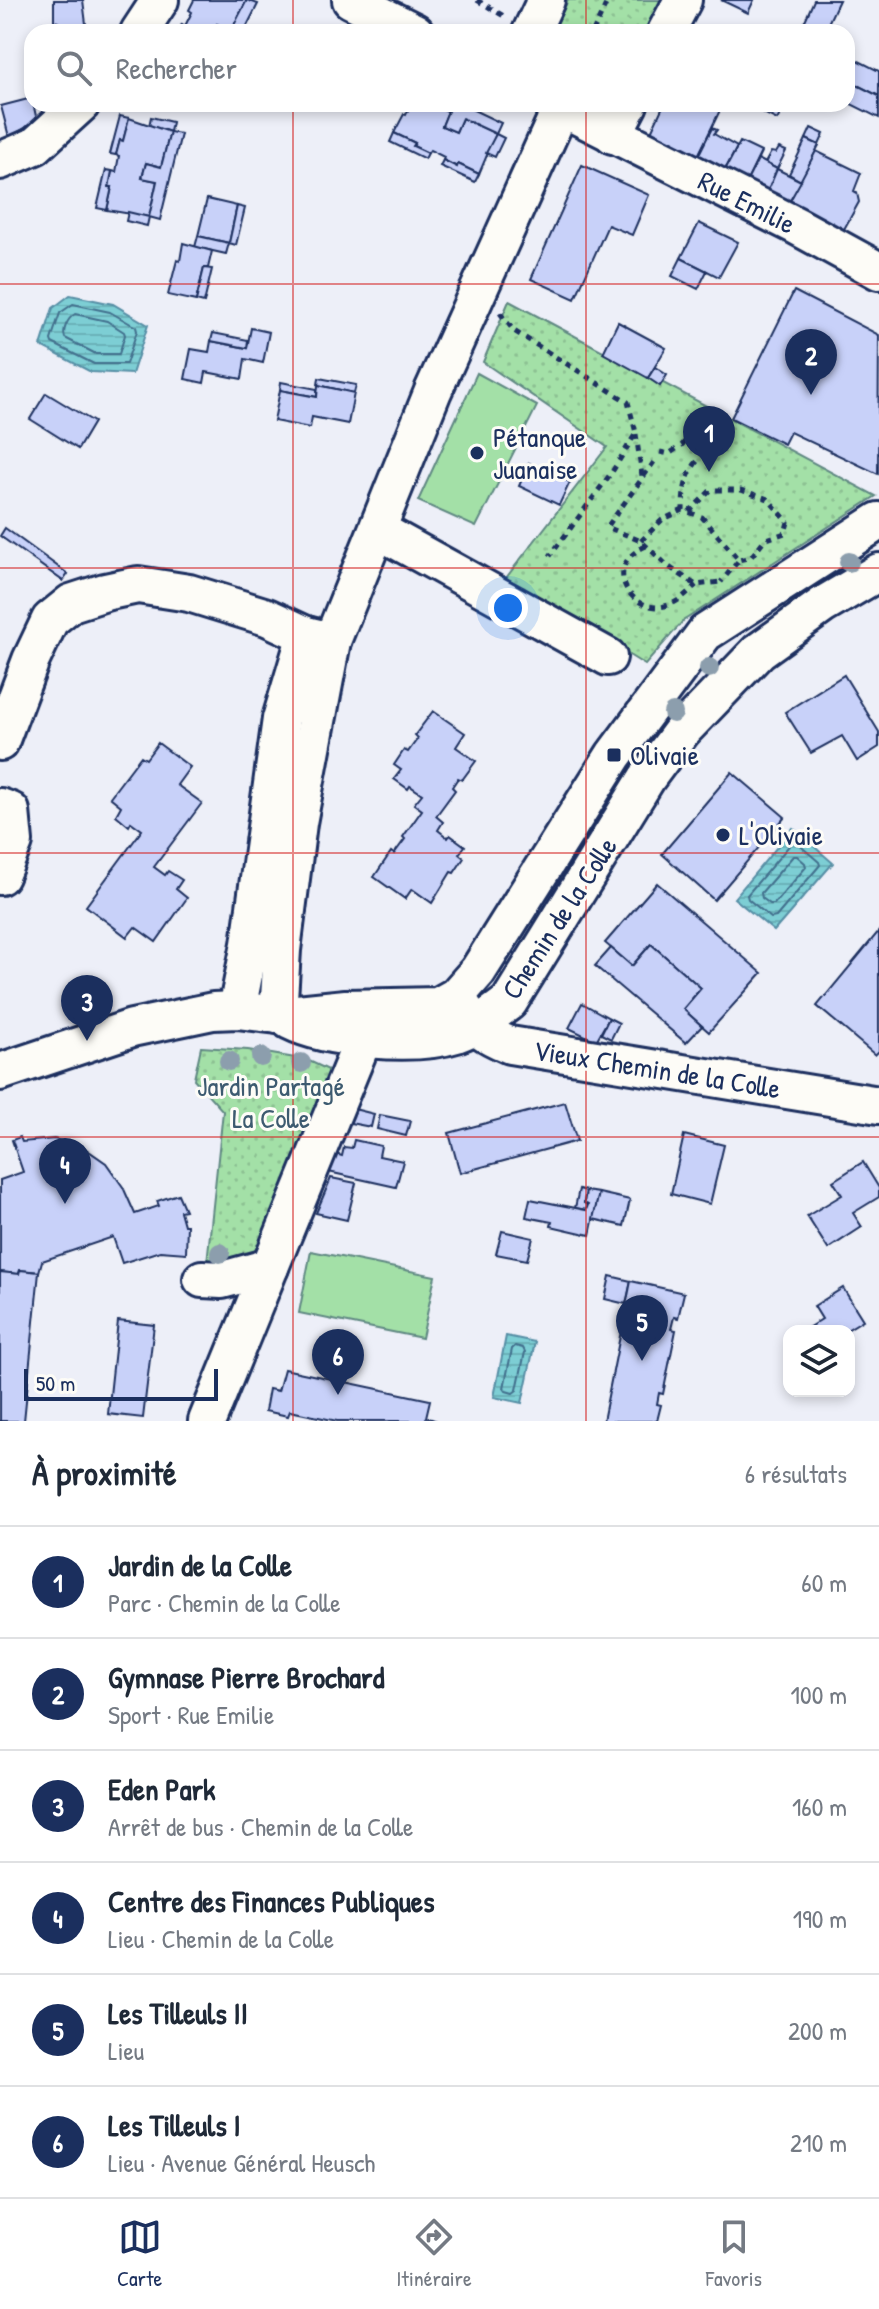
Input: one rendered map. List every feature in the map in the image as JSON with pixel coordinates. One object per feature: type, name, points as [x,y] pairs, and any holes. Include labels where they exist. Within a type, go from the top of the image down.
[{"type":"street","points":[[144,24],[160,0]]},
{"type":"street","points":[[351,0],[399,24]]},
{"type":"street","points":[[523,24],[546,0]]},
{"type":"street","points":[[670,24],[683,0]]},
{"type":"street","points":[[0,161],[35,146],[72,112]]},
{"type":"street","points":[[237,1010],[250,944],[281,719],[319,638],[378,530],[433,391],[554,112]]},
{"type":"street","name":"Rue Emilie","points":[[584,112],[621,120],[795,225],[879,271]]},
{"type":"street","name":"Chemin de la Colle","points":[[0,1072],[132,1028],[200,1013],[237,1010],[278,1015],[302,1026],[340,1036],[363,1023],[401,1040],[457,1033],[478,971],[614,755],[730,595],[879,521]]},
{"type":"street","points":[[378,530],[608,657]]},
{"type":"street","name":"Chemin de la Colle","points":[[465,1010],[491,1016],[509,1002],[647,778],[701,710],[759,651],[823,605],[879,572]]},
{"type":"street","points":[[0,742],[31,660],[50,620],[71,603],[138,585],[189,593],[267,617],[319,638]]},
{"type":"street","points":[[278,1015],[282,950],[319,638]]},
{"type":"street","points":[[667,683],[701,710]]},
{"type":"street","points":[[0,807],[11,811],[14,842],[0,876]]},
{"type":"street","name":"Vieux Chemin de la Colle","points":[[465,1010],[488,1036],[510,1045],[879,1105]]},
{"type":"street","points":[[207,1421],[360,1047],[363,1023]]},
{"type":"street","points":[[202,1279],[222,1280],[270,1267]]},
{"type":"path","points":[[477,0],[518,24]]},
{"type":"path","points":[[597,24],[608,0]]},
{"type":"path","points":[[495,307],[514,331],[628,402],[642,477]]},
{"type":"path","points":[[550,556],[612,472],[636,433]]},
{"type":"path","points":[[660,452],[669,454],[692,433],[704,436],[709,442],[707,452],[689,473],[684,490],[686,511]]},
{"type":"path","points":[[654,462],[607,527],[644,543],[669,567],[696,585],[730,595],[739,560]]},
{"type":"path","points":[[696,585],[673,604],[659,608],[641,603],[627,592],[623,566],[662,520],[686,511],[711,490],[741,490],[768,499],[788,522],[785,533],[764,540],[751,557],[739,560]]},
{"type":"path","points":[[686,511],[702,517],[739,560]]},
{"type":"green space","points":[[568,0],[668,0],[655,24],[557,24]]},
{"type":"green space","points":[[509,301],[876,496],[683,621],[645,665],[506,578],[607,447],[483,362]]},
{"type":"green space","name":"Pétanque Juanaise","points":[[477,373],[537,406],[476,527],[418,501]]},
{"type":"green space","name":"Jardin Partagé La Colle","points":[[201,1047],[248,1050],[307,1060],[335,1073],[263,1248],[206,1272],[223,1111],[194,1079]]},
{"type":"green space","points":[[311,1251],[435,1276],[422,1338],[299,1313]]},
{"type":"water","points":[[70,295],[113,304],[148,325],[132,374],[91,372],[41,346],[53,308]]},
{"type":"water","points":[[793,828],[833,863],[774,931],[734,898]]},
{"type":"water","points":[[506,1336],[535,1342],[522,1403],[494,1397]]},
{"type":"building","points":[[54,0],[83,0],[86,24],[58,24],[54,21]]},
{"type":"building","points":[[194,0],[247,0],[235,24],[186,24],[192,12],[189,10]]},
{"type":"building","points":[[247,0],[258,4],[248,24],[235,24]]},
{"type":"building","points":[[721,0],[754,0],[748,13]]},
{"type":"building","points":[[814,0],[839,0],[828,24],[804,24]]},
{"type":"building","points":[[855,59],[879,71],[879,96],[855,84]]},
{"type":"building","points":[[855,84],[879,96],[879,118],[855,106]]},
{"type":"building","points":[[24,100],[24,112],[35,112],[37,121],[9,137],[1,106]]},
{"type":"building","points":[[407,112],[448,112],[442,126],[456,132],[462,118],[496,134],[479,174],[458,164],[457,167],[430,150],[428,153],[413,146],[415,143],[394,133]]},
{"type":"building","points":[[448,112],[478,112],[501,123],[496,134],[462,118],[456,132],[442,126]]},
{"type":"building","points":[[660,112],[719,112],[697,158],[650,134]]},
{"type":"building","points":[[762,112],[782,112],[777,120]]},
{"type":"building","points":[[120,116],[129,118],[123,141],[120,140],[116,155],[110,154]]},
{"type":"building","points":[[151,117],[172,122],[170,132],[149,126]]},
{"type":"building","points":[[129,118],[170,132],[161,167],[146,163],[142,178],[157,181],[149,217],[107,210],[112,171],[116,172],[119,156],[116,155]]},
{"type":"building","points":[[712,128],[717,130],[714,134],[737,147],[724,172],[697,158]]},
{"type":"building","points":[[811,128],[824,134],[819,145],[806,139]]},
{"type":"building","points":[[170,132],[181,134],[160,220],[149,217],[157,181],[142,178],[146,163],[161,167]]},
{"type":"building","points":[[394,133],[428,153],[425,159],[390,142]]},
{"type":"building","points":[[496,134],[504,138],[495,157],[486,153]]},
{"type":"building","points":[[806,139],[819,145],[801,181],[789,174]]},
{"type":"building","points":[[740,142],[761,152],[746,183],[724,172]]},
{"type":"building","points":[[779,148],[786,151],[777,169],[765,163],[771,152],[776,153]]},
{"type":"building","points":[[816,151],[861,173],[854,191],[859,202],[843,231],[788,204]]},
{"type":"building","points":[[758,159],[777,169],[767,193],[746,183]]},
{"type":"building","points":[[443,160],[479,174],[475,182],[440,166]]},
{"type":"building","points":[[582,165],[649,195],[632,235],[608,225],[575,299],[531,279]]},
{"type":"building","points":[[777,169],[801,181],[788,204],[767,193]]},
{"type":"building","points":[[106,170],[112,171],[107,210],[97,208]]},
{"type":"building","points":[[207,199],[237,206],[229,243],[198,236]]},
{"type":"building","points":[[237,206],[245,208],[236,245],[229,243]]},
{"type":"building","points":[[128,212],[149,217],[147,226],[126,221]]},
{"type":"building","points":[[699,223],[738,242],[719,277],[681,258]]},
{"type":"building","points":[[198,236],[229,243],[226,254],[195,247]]},
{"type":"building","points":[[183,243],[212,251],[208,268],[204,268],[196,301],[168,295]]},
{"type":"building","points":[[681,258],[707,271],[698,289],[672,276]]},
{"type":"building","points":[[204,268],[212,269],[204,303],[196,301]]},
{"type":"building","points":[[794,291],[879,335],[878,474],[790,432],[784,444],[731,418]]},
{"type":"building","points":[[618,322],[666,348],[648,378],[603,353]]},
{"type":"building","points":[[251,328],[269,332],[263,363],[245,359],[242,379],[206,372],[204,383],[185,379],[191,349],[209,352],[211,341],[247,348]]},
{"type":"building","points":[[213,333],[248,340],[247,348],[211,341]]},
{"type":"building","points":[[655,367],[667,375],[660,386],[648,378]]},
{"type":"building","points":[[319,378],[356,385],[354,393],[318,385]]},
{"type":"building","points":[[281,382],[317,389],[317,397],[280,390]]},
{"type":"building","points":[[318,385],[354,393],[348,424],[312,417],[310,428],[274,421],[280,390],[317,397]]},
{"type":"building","points":[[46,393],[94,422],[78,449],[30,419]]},
{"type":"building","points":[[529,463],[570,482],[559,505],[519,486]]},
{"type":"building","points":[[5,528],[68,574],[63,581],[0,536]]},
{"type":"building","points":[[844,675],[879,732],[879,747],[857,761],[842,736],[811,753],[785,712]]},
{"type":"building","points":[[433,711],[465,733],[456,747],[476,761],[462,780],[458,778],[452,787],[455,790],[436,816],[443,822],[438,830],[465,846],[459,854],[464,858],[454,873],[451,872],[432,903],[412,889],[405,899],[374,877],[391,852],[394,854],[405,839],[403,837],[422,810],[414,804],[422,794],[394,779],[401,770],[394,765],[404,750],[408,752],[418,738],[415,735]]},
{"type":"building","points":[[158,743],[190,767],[177,785],[202,803],[154,867],[165,875],[168,871],[182,880],[176,889],[187,898],[156,942],[135,927],[127,937],[86,906],[142,830],[131,822],[129,826],[116,815],[121,806],[110,797],[141,756],[146,759]]},
{"type":"building","name":"L'Olivaie","points":[[732,772],[785,817],[714,900],[662,854]]},
{"type":"building","points":[[657,883],[762,973],[709,1032],[683,1009],[701,988],[651,944],[632,966],[605,943]]},
{"type":"building","points":[[879,931],[879,1051],[875,1055],[817,1006]]},
{"type":"building","points":[[651,944],[701,988],[683,1009],[702,1026],[686,1043],[595,966],[611,948],[632,966]]},
{"type":"building","points":[[582,1003],[609,1018],[596,1041],[569,1028]]},
{"type":"building","points":[[609,1018],[619,1023],[611,1039],[601,1034]]},
{"type":"building","points":[[565,1102],[577,1141],[460,1173],[449,1133]]},
{"type":"building","points":[[350,1108],[374,1114],[371,1127],[345,1122]]},
{"type":"building","points":[[380,1115],[410,1121],[406,1136],[377,1129]]},
{"type":"building","points":[[684,1135],[724,1145],[710,1204],[671,1194]]},
{"type":"building","points":[[20,1137],[22,1142],[54,1139],[83,1147],[106,1163],[123,1187],[135,1214],[159,1206],[157,1201],[178,1194],[185,1210],[180,1211],[184,1225],[187,1225],[186,1253],[160,1251],[122,1263],[113,1237],[42,1261],[39,1272],[0,1272],[0,1180],[23,1172],[12,1140]]},
{"type":"building","points":[[354,1140],[381,1146],[379,1156],[403,1161],[396,1187],[324,1171],[332,1153],[342,1156],[344,1147],[352,1148]]},
{"type":"building","points":[[863,1162],[879,1188],[879,1197],[853,1213],[862,1227],[828,1249],[807,1216],[842,1195],[833,1181]]},
{"type":"building","points":[[331,1178],[356,1183],[347,1220],[316,1213]]},
{"type":"building","points":[[579,1189],[586,1191],[586,1210],[575,1208]]},
{"type":"building","points":[[586,1191],[599,1193],[590,1235],[526,1217],[530,1199],[586,1210]]},
{"type":"building","points":[[599,1193],[630,1200],[624,1226],[593,1219]]},
{"type":"building","points":[[502,1231],[533,1238],[527,1260],[496,1254]]},
{"type":"building","points":[[20,1270],[39,1272],[24,1421],[0,1421],[0,1272],[19,1274]]},
{"type":"building","points":[[610,1276],[631,1281],[626,1304],[605,1299]]},
{"type":"building","points":[[631,1281],[684,1293],[678,1318],[674,1317],[671,1329],[676,1330],[663,1394],[659,1393],[657,1404],[661,1405],[657,1421],[603,1421]]},
{"type":"building","points":[[843,1288],[863,1320],[855,1325],[812,1325],[822,1319],[814,1306]]},
{"type":"building","points":[[118,1321],[154,1325],[143,1418],[108,1414]]},
{"type":"building","points":[[284,1369],[430,1400],[426,1417],[437,1421],[337,1421],[290,1411],[288,1416],[265,1411],[269,1389],[278,1391]]},
{"type":"place","name":"Gymnase Pierre Brochard","points":[[811,395]]},
{"type":"place","name":"Pétanque Juanaise","points":[[477,453]]},
{"type":"place","name":"Jardin de la Colle","points":[[709,472]]},
{"type":"place","name":"Olivaie","points":[[614,755]]},
{"type":"place","name":"L'Olivaie","points":[[723,835]]},
{"type":"place","name":"Eden Park","points":[[87,1041]]},
{"type":"place","name":"Centre des Finances Publiques","points":[[65,1204]]},
{"type":"place","name":"Les Tilleuls II","points":[[642,1361]]},
{"type":"place","name":"Les Tilleuls I","points":[[338,1395]]}]
